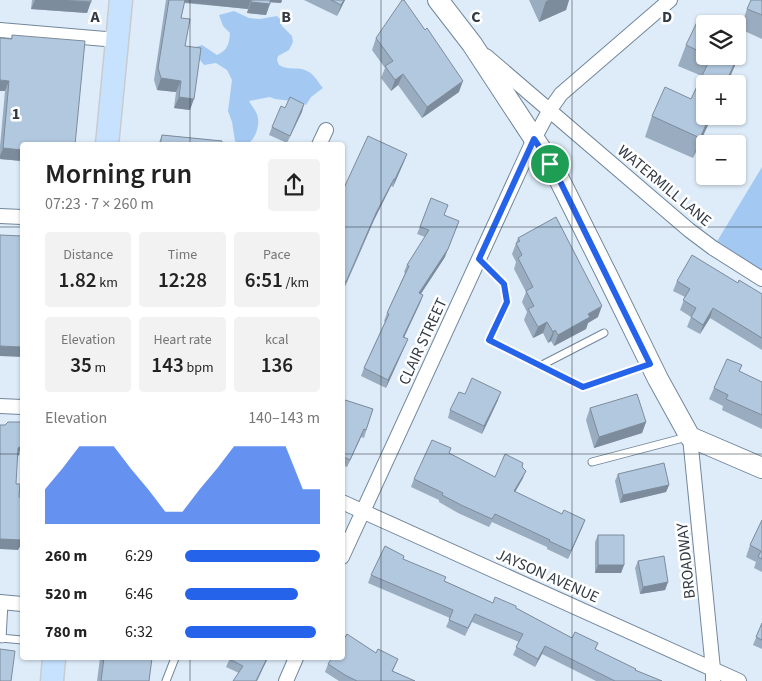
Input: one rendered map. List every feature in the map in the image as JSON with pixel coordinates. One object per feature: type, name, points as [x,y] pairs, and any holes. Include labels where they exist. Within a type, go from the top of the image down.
[{"type":"main road","points":[[107,142],[121,0]]},
{"type":"main road","points":[[438,0],[472,44],[554,169],[650,364],[690,437],[762,468]]},
{"type":"main road","points":[[52,681],[54,660]]},
{"type":"street","name":"CLAIR STREET","points":[[345,551],[534,139],[549,111],[561,94],[670,0]]},
{"type":"street","points":[[0,30],[117,40]]},
{"type":"street","name":"WATERMILL LANE","points":[[472,44],[689,230],[713,248],[762,279]]},
{"type":"street","points":[[321,142],[326,130]]},
{"type":"street","points":[[0,216],[20,217]]},
{"type":"street","points":[[0,406],[20,407]]},
{"type":"street","name":"BROADWAY","points":[[690,437],[713,675]]},
{"type":"street","name":"JAYSON AVENUE","points":[[345,503],[713,675],[740,681]]},
{"type":"street","points":[[2,602],[20,604]]},
{"type":"street","points":[[286,681],[295,660]]},
{"type":"lane","points":[[479,259],[504,284],[507,302],[489,340],[583,387],[650,364]]},
{"type":"lane","points":[[540,366],[604,333]]},
{"type":"lane","points":[[592,462],[690,437]]},
{"type":"lane","points":[[2,602],[1,638],[20,640]]},
{"type":"lane","points":[[166,681],[175,660]]},
{"type":"shaded area","points":[[234,11],[249,18],[260,19],[277,16],[281,20],[282,26],[292,36],[293,42],[289,50],[278,56],[279,65],[309,72],[323,88],[311,97],[306,105],[300,102],[270,97],[249,101],[258,116],[257,129],[250,142],[235,141],[228,111],[232,80],[227,70],[216,63],[204,65],[193,51],[196,47],[202,45],[217,55],[226,49],[230,33],[223,26],[219,15]]},
{"type":"shaded area","points":[[762,167],[762,279],[713,248]]},
{"type":"building","points":[[58,0],[91,0],[91,2]]},
{"type":"building","points":[[169,0],[185,0],[181,18],[190,19],[185,46],[201,48],[194,99],[179,97],[181,81],[161,78],[158,68]]},
{"type":"building","points":[[252,0],[270,0],[270,4],[251,2]]},
{"type":"building","points":[[331,0],[344,0],[341,5]]},
{"type":"building","points":[[402,0],[404,0],[425,30],[427,28],[463,81],[427,107],[403,74],[395,80],[385,66],[393,61],[376,38]]},
{"type":"building","points":[[751,0],[762,0],[762,15],[747,9]]},
{"type":"building","points":[[696,24],[696,50],[686,45]]},
{"type":"building","points":[[12,35],[85,41],[75,142],[20,142],[20,150],[3,148],[9,81],[0,80],[0,38],[12,39]]},
{"type":"building","points":[[707,65],[734,65],[729,75],[702,75]]},
{"type":"building","points":[[665,87],[691,99],[696,88],[696,125],[706,125],[701,135],[696,136],[652,116]]},
{"type":"building","points":[[290,97],[304,104],[290,136],[272,127],[281,106],[285,108]]},
{"type":"building","points":[[162,135],[222,141],[222,142],[161,142]]},
{"type":"building","points":[[368,136],[407,154],[376,213],[346,282],[345,281],[345,186]]},
{"type":"building","points":[[431,198],[448,205],[444,215],[459,221],[448,249],[419,293],[423,295],[403,337],[408,339],[388,380],[364,368],[389,314],[387,313],[409,266],[407,265],[429,230],[420,227]]},
{"type":"building","points":[[556,217],[602,306],[588,314],[590,317],[558,335],[555,330],[553,332],[547,322],[538,327],[528,309],[534,306],[526,291],[533,287],[518,258],[522,255],[516,243],[520,241],[518,238]]},
{"type":"building","points":[[0,235],[20,236],[20,347],[0,346]]},
{"type":"building","points":[[692,255],[738,283],[739,280],[762,294],[762,338],[713,308],[703,325],[691,317],[696,308],[683,300],[690,289],[677,281]]},
{"type":"building","points":[[727,359],[742,365],[739,371],[762,382],[762,415],[726,399],[728,395],[714,388]]},
{"type":"building","points":[[472,378],[501,392],[484,426],[450,410],[459,392],[465,394]]},
{"type":"building","points":[[637,394],[646,422],[599,437],[590,408]]},
{"type":"building","points":[[345,400],[373,409],[366,430],[364,429],[350,460],[345,458]]},
{"type":"building","points":[[8,422],[20,422],[20,447],[18,448],[16,484],[20,484],[20,540],[0,539],[0,425],[5,425]]},
{"type":"building","points":[[432,440],[451,448],[449,453],[495,477],[505,454],[523,463],[522,467],[526,471],[514,491],[562,514],[564,510],[585,520],[571,551],[495,514],[492,519],[461,505],[442,495],[443,493],[414,479]]},
{"type":"building","points":[[664,463],[669,485],[623,495],[618,474]]},
{"type":"building","points":[[762,520],[762,559],[758,557],[761,551],[750,545]]},
{"type":"building","points":[[598,535],[624,535],[624,565],[598,565]]},
{"type":"building","points":[[385,546],[404,556],[403,559],[446,577],[444,581],[493,603],[495,597],[516,606],[516,608],[572,638],[575,632],[598,643],[595,649],[635,670],[662,681],[615,681],[545,646],[538,659],[516,647],[523,634],[475,614],[468,628],[449,620],[453,610],[371,575]]},
{"type":"building","points":[[664,556],[668,582],[643,587],[638,561]]},
{"type":"building","points":[[762,623],[762,640],[756,637]]},
{"type":"building","points":[[347,634],[376,653],[378,649],[398,659],[392,671],[415,681],[357,681],[345,675],[328,664],[331,660],[345,660],[345,637]]},
{"type":"building","points":[[0,649],[15,651],[11,681],[0,681]]},
{"type":"building","points":[[104,660],[152,660],[149,681],[101,681]]},
{"type":"building","points":[[231,660],[266,660],[256,681],[233,681],[243,666]]},
{"type":"route","points":[[534,139],[550,164],[650,364],[583,387],[489,340],[507,302],[504,284],[479,259],[534,139]]}]
